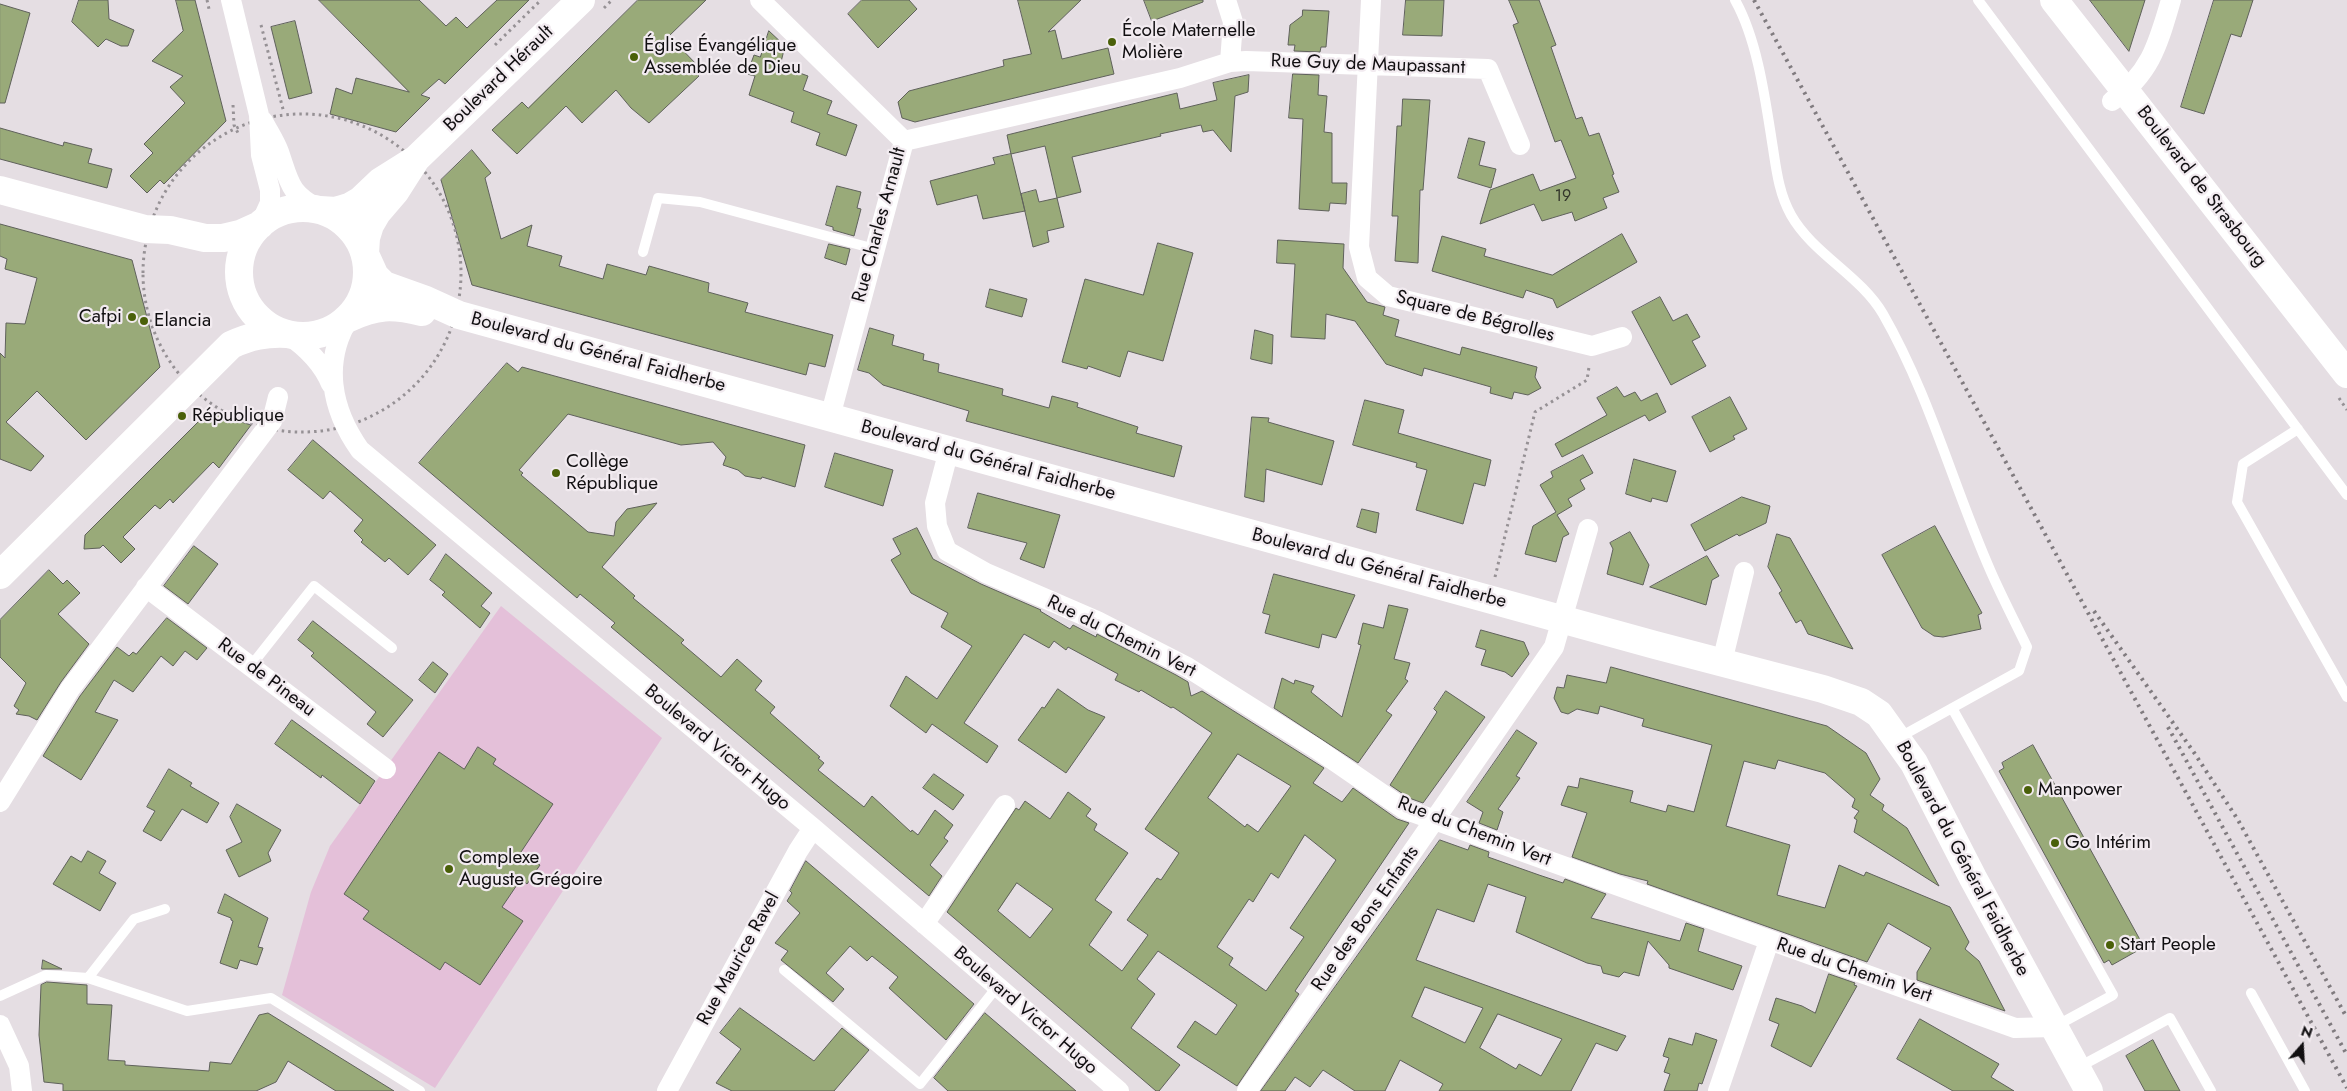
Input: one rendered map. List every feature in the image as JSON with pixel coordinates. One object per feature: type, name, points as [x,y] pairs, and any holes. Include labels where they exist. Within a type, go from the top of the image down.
[{"type":"main road","name":"Boulevard Hérault","points":[[320,210],[336,211],[349,207],[361,200],[381,181],[416,159],[581,0]]},
{"type":"main road","name":"Boulevard de Strasbourg","points":[[2054,0],[2119,96],[2347,374]]},
{"type":"main road","name":"Boulevard Hérault","points":[[365,254],[366,238],[370,225],[377,213],[395,192],[416,159]]},
{"type":"main road","points":[[0,190],[147,220],[170,230],[205,238],[224,238],[240,234],[260,225]]},
{"type":"main road","points":[[0,575],[231,345],[249,337],[268,333],[304,336],[320,334],[336,328],[349,318],[359,304],[366,288],[368,271],[365,254],[359,240],[350,228],[336,217],[320,210],[304,208],[288,210],[273,215],[260,225],[249,238],[242,254],[239,272],[241,289],[240,308],[235,326],[216,358]]},
{"type":"main road","points":[[147,220],[167,242],[223,260],[234,272],[248,304],[257,316],[271,328],[287,334]]},
{"type":"main road","name":"Boulevard du Général Faidherbe","points":[[365,254],[375,276],[384,285],[426,300],[459,315],[1823,689],[1861,702],[1880,714],[1914,763],[1973,878],[2083,1080]]},
{"type":"main road","name":"Boulevard du Général Faidherbe","points":[[349,318],[376,307],[394,306],[423,312],[459,315]]},
{"type":"street","points":[[231,0],[259,115],[261,155],[270,190],[270,203],[260,225]]},
{"type":"street","name":"Rue Charles Arnault","points":[[760,0],[904,141],[830,418]]},
{"type":"street","points":[[1226,0],[1233,22],[1230,62]]},
{"type":"street","name":"Square de Bégrolles","points":[[1371,0],[1359,247],[1367,278],[1388,296],[1592,346]]},
{"type":"street","points":[[2119,96],[2136,81],[2156,49],[2171,0]]},
{"type":"street","name":"Rue Guy de Maupassant","points":[[904,141],[1180,78],[1230,62],[1368,64],[1488,69],[1520,145]]},
{"type":"street","points":[[259,115],[278,150],[289,183],[298,196],[320,210]]},
{"type":"street","name":"Boulevard Victor Hugo","points":[[349,318],[341,331],[334,353],[332,377],[345,429],[360,450],[813,828],[1119,1091]]},
{"type":"street","name":"Boulevard Victor Hugo","points":[[287,334],[303,345],[316,359],[327,375],[335,392]]},
{"type":"street","points":[[1592,346],[1622,337]]},
{"type":"street","points":[[0,802],[70,689],[272,421],[278,397]]},
{"type":"street","name":"Rue du Chemin Vert","points":[[949,450],[935,503],[937,526],[947,551],[986,573],[1096,621],[1187,667],[1317,749],[1404,809],[2015,1028],[2053,1027]]},
{"type":"street","name":"Rue des Bons Enfants","points":[[1247,1091],[1554,647],[1588,529]]},
{"type":"street","points":[[1722,662],[1744,572]]},
{"type":"street","name":"Rue de Pineau","points":[[146,587],[386,768]]},
{"type":"street","points":[[924,924],[1005,805]]},
{"type":"street","name":"Rue Maurice Ravel","points":[[667,1091],[802,843],[813,828]]},
{"type":"street","points":[[1718,1091],[1769,941]]},
{"type":"street","points":[[0,1025],[19,1066],[22,1091]]},
{"type":"lane","points":[[1734,0],[1742,14],[1763,88],[1780,187],[1791,215],[1810,240],[1858,284],[1882,313],[1930,410],[1990,571],[2027,647],[2019,671],[1898,738]]},
{"type":"lane","points":[[1978,0],[2347,495]]},
{"type":"lane","points":[[643,252],[658,198],[700,202],[875,249]]},
{"type":"lane","points":[[2298,429],[2243,464],[2237,502],[2347,697]]},
{"type":"lane","points":[[250,667],[314,586],[392,648]]},
{"type":"lane","points":[[1952,708],[2113,994],[2053,1027]]},
{"type":"lane","points":[[88,978],[134,919],[165,909]]},
{"type":"lane","points":[[784,970],[920,1084],[997,987]]},
{"type":"lane","points":[[0,996],[46,975],[88,978],[187,1011],[271,998],[420,1091]]},
{"type":"lane","points":[[2251,993],[2305,1091]]},
{"type":"lane","points":[[2083,1080],[2170,1018],[2211,1091]]},
{"type":"path","points":[[153,202],[234,125],[259,115],[293,110],[395,138],[438,185],[449,227]]},
{"type":"path","points":[[147,220],[138,260],[170,372],[204,405],[301,435],[367,424],[443,351],[459,315],[465,290],[451,235]]},
{"type":"path","points":[[1490,599],[1535,412],[1587,380],[1592,346]]},
{"type":"shaded area","name":"Complexe Auguste Grégoire","points":[[501,606],[662,738],[435,1088],[282,995],[311,892],[330,846]]},
{"type":"building","points":[[79,0],[108,0],[109,19],[134,30],[128,46],[121,46],[106,39],[98,47],[72,22]]},
{"type":"building","points":[[176,0],[195,0],[226,121],[164,184],[160,180],[147,193],[130,176],[153,153],[144,144],[185,103],[170,87],[183,76],[152,61],[183,31]]},
{"type":"building","points":[[319,0],[419,0],[446,26],[456,17],[467,28],[497,0],[529,0],[445,84],[439,79],[421,95],[430,98],[396,132],[330,114],[336,88],[352,94],[356,78],[409,92]]},
{"type":"building","name":"Église Évangélique Assemblée de Dieu","points":[[638,0],[706,0],[669,36],[699,67],[702,72],[699,76],[649,123],[631,108],[616,90],[582,123],[566,106],[517,154],[492,130],[522,102],[528,108]]},
{"type":"building","points":[[862,0],[909,0],[917,9],[878,48],[848,14]]},
{"type":"building","points":[[1018,0],[1081,0],[1048,32],[1055,30],[1062,59],[1108,48],[1114,74],[915,122],[902,118],[898,102],[909,91],[1004,66],[1003,60],[1031,54]]},
{"type":"building","points":[[1144,0],[1203,0],[1203,2],[1152,21]]},
{"type":"building","points":[[1406,0],[1444,0],[1442,36],[1403,35]]},
{"type":"building","points":[[1509,0],[1539,0],[1556,45],[1551,47],[1576,119],[1582,117],[1589,136],[1599,133],[1614,174],[1612,175],[1619,192],[1603,198],[1607,208],[1575,221],[1572,212],[1542,221],[1534,204],[1480,224],[1490,190],[1533,174],[1540,191],[1576,178],[1561,140],[1555,142],[1513,25],[1518,23]]},
{"type":"building","points":[[2090,0],[2145,0],[2129,51]]},
{"type":"building","points":[[2214,0],[2253,0],[2241,37],[2231,34],[2204,114],[2181,107]]},
{"type":"building","points":[[0,4],[30,13],[5,103],[0,103]]},
{"type":"building","points":[[1303,10],[1329,11],[1326,47],[1321,47],[1320,52],[1294,51],[1295,45],[1288,45],[1290,25],[1302,16]]},
{"type":"building","points":[[295,21],[312,93],[289,99],[271,27]]},
{"type":"building","points":[[769,31],[785,46],[780,66],[808,76],[803,90],[832,101],[827,114],[857,125],[846,156],[816,145],[820,133],[791,122],[794,112],[749,95],[755,76],[747,74],[754,55],[760,57]]},
{"type":"building","points":[[1293,74],[1319,75],[1318,95],[1327,96],[1324,132],[1332,133],[1332,183],[1347,183],[1346,204],[1330,203],[1329,211],[1299,209],[1303,119],[1289,118]]},
{"type":"building","points":[[1249,75],[1248,92],[1235,96],[1231,152],[1213,130],[1203,132],[1201,125],[1072,157],[1081,192],[1057,198],[1045,146],[1011,154],[1007,135],[1177,93],[1180,109],[1217,100],[1213,83]]},
{"type":"building","points":[[1403,99],[1430,100],[1423,190],[1420,190],[1418,263],[1395,261],[1398,216],[1392,216],[1397,126],[1401,126]]},
{"type":"building","points":[[0,128],[63,146],[64,142],[92,149],[88,163],[112,169],[107,188],[0,159]]},
{"type":"building","points":[[1469,138],[1485,142],[1479,165],[1496,169],[1491,188],[1458,178]]},
{"type":"building","points":[[472,150],[491,173],[485,178],[501,239],[532,225],[527,246],[562,256],[559,266],[603,279],[607,264],[646,275],[649,266],[709,283],[708,292],[748,303],[745,312],[833,335],[825,367],[809,363],[806,375],[472,285],[441,180]]},
{"type":"building","points":[[1011,154],[1025,211],[983,219],[977,195],[937,205],[930,181],[995,164],[993,158]]},
{"type":"building","points":[[837,186],[861,192],[857,208],[861,209],[854,236],[833,230],[833,227],[826,225]]},
{"type":"building","points":[[1036,190],[1039,202],[1057,198],[1064,227],[1047,231],[1049,242],[1033,247],[1021,194]]},
{"type":"building","points":[[0,224],[132,260],[160,367],[86,440],[37,391],[6,422],[44,456],[31,471],[0,459],[0,353],[5,358],[6,323],[25,324],[37,278],[5,269],[7,259],[0,256]]},
{"type":"building","points":[[1622,234],[1637,262],[1557,308],[1553,299],[1526,290],[1523,298],[1432,271],[1442,236],[1486,249],[1484,256],[1552,275]]},
{"type":"building","points":[[1278,240],[1344,244],[1343,268],[1367,302],[1385,307],[1383,315],[1399,320],[1395,336],[1460,355],[1462,347],[1537,367],[1535,377],[1541,388],[1528,395],[1514,392],[1512,399],[1490,393],[1491,387],[1424,368],[1422,376],[1386,364],[1355,321],[1326,314],[1325,339],[1291,337],[1295,264],[1277,263]]},
{"type":"building","points":[[1158,243],[1193,253],[1163,361],[1128,351],[1120,377],[1088,366],[1087,369],[1062,362],[1085,279],[1143,295]]},
{"type":"building","points":[[829,244],[850,249],[846,265],[825,258]]},
{"type":"building","points":[[990,289],[1027,299],[1022,317],[986,307]]},
{"type":"building","points":[[1660,297],[1673,321],[1687,314],[1700,337],[1692,341],[1706,366],[1671,385],[1632,312]]},
{"type":"building","points":[[870,328],[894,335],[892,345],[924,354],[923,360],[939,364],[938,372],[1003,389],[1002,395],[1049,408],[1052,396],[1078,403],[1077,407],[1138,427],[1136,433],[1182,446],[1174,477],[966,421],[969,411],[883,385],[869,373],[858,370]]},
{"type":"building","points":[[1255,330],[1273,335],[1272,364],[1251,359]]},
{"type":"building","points":[[507,363],[518,372],[522,367],[805,445],[795,487],[762,477],[761,479],[745,476],[738,470],[723,465],[726,457],[713,442],[681,445],[568,414],[519,470],[523,473],[521,475],[588,532],[614,536],[616,522],[627,509],[657,503],[602,567],[635,596],[633,598],[684,640],[681,643],[721,677],[737,659],[762,681],[755,690],[775,707],[770,713],[820,757],[818,758],[824,763],[818,770],[864,807],[872,796],[911,832],[912,830],[918,835],[935,810],[953,825],[944,838],[948,841],[930,865],[942,876],[929,896],[611,627],[615,623],[580,594],[577,598],[419,463]]},
{"type":"building","points":[[1617,387],[1624,397],[1635,392],[1641,401],[1657,393],[1666,412],[1649,421],[1645,415],[1562,457],[1555,444],[1607,415],[1597,398]]},
{"type":"building","points":[[1730,397],[1747,429],[1733,436],[1735,439],[1710,452],[1692,417]]},
{"type":"building","points":[[1365,400],[1404,410],[1398,433],[1491,460],[1485,486],[1474,483],[1463,524],[1416,510],[1427,470],[1416,467],[1417,463],[1353,445]]},
{"type":"building","points":[[212,413],[251,425],[219,468],[213,462],[173,503],[170,499],[160,509],[155,505],[123,537],[135,549],[121,563],[103,545],[100,548],[84,549],[85,535],[204,416]]},
{"type":"building","points":[[1252,417],[1269,418],[1268,422],[1334,441],[1322,485],[1266,469],[1264,502],[1245,497]]},
{"type":"building","points":[[313,440],[436,545],[408,575],[389,558],[385,562],[361,542],[363,540],[354,531],[363,520],[330,491],[323,499],[288,470]]},
{"type":"building","points":[[835,453],[893,470],[883,506],[825,487]]},
{"type":"building","points":[[1583,455],[1593,473],[1580,480],[1585,489],[1568,499],[1572,506],[1557,515],[1569,534],[1563,537],[1556,562],[1525,554],[1533,526],[1556,512],[1540,485],[1553,477],[1551,472]]},
{"type":"building","points":[[1634,459],[1676,471],[1667,502],[1652,498],[1651,502],[1626,494]]},
{"type":"building","points":[[978,493],[1060,515],[1044,568],[1020,559],[1027,543],[968,528]]},
{"type":"building","points":[[1742,497],[1770,506],[1766,523],[1739,536],[1737,534],[1705,551],[1691,525]]},
{"type":"building","points":[[1362,509],[1379,513],[1376,533],[1357,527]]},
{"type":"building","points":[[1935,526],[1982,613],[1978,615],[1981,629],[1943,637],[1934,636],[1922,628],[1882,555]]},
{"type":"building","points":[[917,528],[933,559],[981,584],[1041,610],[1070,629],[1073,625],[1096,637],[1097,634],[1176,675],[1188,682],[1191,696],[1202,691],[1324,768],[1313,783],[1342,802],[1353,788],[1397,819],[1409,823],[1295,991],[1299,994],[1237,1086],[1177,1047],[1195,1021],[1216,1035],[1237,1005],[1158,951],[1137,979],[1155,994],[1131,1028],[1180,1065],[1159,1091],[1156,1091],[947,912],[1016,808],[1019,810],[1025,801],[1050,819],[1068,792],[1091,809],[1086,816],[1097,824],[1094,830],[1128,853],[1095,900],[1112,912],[1089,945],[1122,971],[1148,935],[1127,920],[1157,878],[1161,880],[1179,853],[1145,829],[1212,733],[1173,707],[1171,708],[1141,690],[1139,692],[1115,680],[1118,674],[1068,647],[1066,650],[1054,641],[1049,648],[1024,634],[964,723],[998,746],[987,763],[932,724],[926,733],[890,706],[906,676],[937,699],[972,646],[941,627],[948,613],[911,593],[891,560],[901,554],[893,539]],"holes":[[[1238,754],[1291,786],[1258,832],[1247,824],[1245,827],[1208,798]],[[1305,835],[1336,860],[1290,928],[1304,937],[1266,991],[1229,965],[1233,958],[1217,947],[1249,899],[1253,902],[1271,873],[1278,878]],[[1017,883],[1053,909],[1030,938],[998,911]]]},
{"type":"building","points":[[1630,532],[1649,565],[1643,585],[1607,574],[1613,549],[1610,543]]},
{"type":"building","points":[[1777,534],[1790,538],[1853,649],[1808,634],[1801,620],[1796,623],[1779,593],[1782,591],[1768,567]]},
{"type":"building","points":[[194,546],[218,564],[188,604],[164,586]]},
{"type":"building","points":[[446,554],[492,593],[481,606],[490,613],[480,628],[442,595],[445,592],[430,580]]},
{"type":"building","points":[[1707,556],[1719,576],[1712,580],[1706,605],[1650,587]]},
{"type":"building","points":[[49,570],[63,584],[67,580],[80,593],[58,614],[89,644],[61,682],[37,720],[29,716],[16,714],[19,710],[14,706],[26,683],[0,657],[0,620]]},
{"type":"building","points":[[1274,574],[1355,595],[1336,638],[1322,634],[1319,648],[1265,633],[1270,615],[1263,613]]},
{"type":"building","points":[[1389,605],[1408,609],[1394,659],[1410,663],[1405,679],[1408,681],[1386,711],[1392,715],[1358,763],[1274,708],[1282,678],[1294,684],[1295,680],[1314,686],[1311,692],[1342,717],[1361,645],[1358,644],[1363,623],[1383,628]]},
{"type":"building","points":[[167,618],[207,648],[197,660],[185,651],[173,666],[161,656],[133,692],[114,680],[95,712],[118,720],[81,780],[43,756],[80,696],[117,647],[129,656],[133,652],[136,654]]},
{"type":"building","points":[[313,621],[413,700],[383,737],[367,724],[376,712],[311,656],[314,653],[298,640]]},
{"type":"building","points":[[1481,630],[1524,642],[1529,654],[1512,677],[1505,672],[1481,665],[1486,650],[1476,647]]},
{"type":"building","points":[[433,662],[448,674],[435,693],[419,680]]},
{"type":"building","points":[[1611,667],[1827,726],[1866,753],[1880,779],[1870,795],[1884,805],[1882,810],[1907,828],[1939,886],[1854,832],[1857,820],[1854,818],[1859,811],[1852,807],[1855,799],[1825,773],[1778,760],[1775,769],[1744,761],[1726,826],[1790,845],[1777,895],[1825,908],[1839,865],[1864,876],[1866,872],[1950,907],[1969,942],[1965,949],[1979,961],[2005,1011],[1917,980],[1917,972],[1931,948],[1888,923],[1867,962],[1647,884],[1648,881],[1620,874],[1572,857],[1587,813],[1561,805],[1568,786],[1578,788],[1580,778],[1633,791],[1630,802],[1666,812],[1668,805],[1694,812],[1712,745],[1642,726],[1644,719],[1600,706],[1598,714],[1577,709],[1568,714],[1561,712],[1554,698],[1557,687],[1564,688],[1567,675],[1606,683]]},
{"type":"building","points":[[1058,689],[1088,710],[1105,717],[1066,773],[1018,740]]},
{"type":"building","points":[[1446,691],[1485,717],[1423,803],[1409,798],[1390,785],[1437,712],[1434,709]]},
{"type":"building","points":[[292,720],[375,781],[360,804],[322,775],[321,778],[275,744]]},
{"type":"building","points":[[1517,730],[1537,743],[1516,776],[1520,778],[1498,809],[1503,812],[1497,830],[1479,823],[1483,812],[1467,802]]},
{"type":"building","points":[[2033,745],[2144,947],[2112,965],[2109,960],[2104,963],[1999,771],[2004,768],[2002,763]]},
{"type":"building","points":[[478,747],[496,759],[493,764],[553,804],[521,852],[540,865],[527,884],[521,879],[502,907],[523,921],[480,985],[445,962],[440,970],[363,919],[369,911],[344,894],[439,752],[464,769]]},
{"type":"building","points":[[169,769],[192,783],[190,786],[219,803],[207,823],[182,809],[161,841],[143,831],[155,811],[147,807]]},
{"type":"building","points":[[934,774],[964,795],[953,810],[923,788]]},
{"type":"building","points":[[237,804],[281,830],[268,853],[271,861],[239,877],[226,850],[242,842],[230,817]]},
{"type":"building","points":[[1440,840],[1468,850],[1470,845],[1489,852],[1488,857],[1563,883],[1565,879],[1606,894],[1591,918],[1680,941],[1686,923],[1704,929],[1698,951],[1742,966],[1733,990],[1669,968],[1669,965],[1648,941],[1639,976],[1624,972],[1619,977],[1603,973],[1601,966],[1587,963],[1516,932],[1526,897],[1488,884],[1474,922],[1437,909],[1416,960],[1626,1036],[1617,1051],[1596,1043],[1571,1091],[1439,1091],[1443,1084],[1400,1060],[1385,1091],[1355,1091],[1323,1070],[1310,1087],[1295,1077],[1285,1091],[1261,1091]],"holes":[[[1425,987],[1483,1008],[1465,1043],[1412,1017]],[[1498,1014],[1562,1039],[1541,1076],[1519,1064],[1516,1069],[1480,1048]]]},
{"type":"building","points":[[88,851],[106,861],[99,873],[116,883],[100,911],[53,884],[71,856],[81,862]]},
{"type":"building","points":[[806,861],[974,1004],[946,1040],[889,988],[898,977],[872,956],[867,961],[850,946],[826,973],[844,989],[833,1002],[781,960],[788,951],[775,943],[800,913],[787,901],[792,893],[790,891]]},
{"type":"building","points":[[225,894],[268,918],[258,947],[263,948],[257,965],[240,960],[237,969],[220,963],[233,921],[231,918],[218,913]]},
{"type":"building","points":[[43,960],[62,969],[42,969]]},
{"type":"building","points":[[1829,974],[1855,983],[1854,985],[1857,986],[1811,1067],[1771,1046],[1779,1024],[1769,1020],[1776,998],[1802,1006],[1815,1013]]},
{"type":"building","points":[[47,982],[87,985],[87,1004],[112,1005],[108,1060],[125,1061],[125,1065],[209,1071],[210,1062],[231,1064],[259,1015],[268,1013],[394,1091],[336,1091],[288,1061],[276,1082],[256,1091],[63,1091],[63,1084],[44,1082],[39,1035],[41,985]]},
{"type":"building","points":[[740,1008],[814,1061],[842,1028],[869,1050],[834,1091],[732,1091],[716,1083],[741,1049],[720,1033]]},
{"type":"building","points":[[985,1013],[1076,1091],[948,1091],[934,1078]]},
{"type":"building","points":[[1920,1019],[1999,1064],[1991,1077],[2014,1091],[1953,1091],[1897,1059]]},
{"type":"building","points":[[1696,1033],[1717,1040],[1702,1084],[1699,1083],[1697,1091],[1664,1091],[1670,1074],[1664,1072],[1669,1058],[1663,1056],[1669,1038],[1692,1045]]},
{"type":"building","points":[[2153,1040],[2180,1091],[2145,1091],[2126,1056]]},
{"type":"railway","points":[[1754,0],[2347,1088]]},
{"type":"railway","points":[[2094,611],[2195,754],[2238,820],[2347,1018]]},
{"type":"railway","points":[[2168,727],[2347,1055]]},
{"type":"place","name":"École Maternelle Molière","points":[[1112,42]]},
{"type":"place","name":"Église Évangélique Assemblée de Dieu","points":[[634,57]]},
{"type":"place","name":"Cafpi","points":[[132,317]]},
{"type":"place","name":"Elancia","points":[[144,321]]},
{"type":"place","name":"République","points":[[182,416]]},
{"type":"place","name":"Collège République","points":[[556,473]]},
{"type":"place","name":"Manpower","points":[[2028,790]]},
{"type":"place","name":"Go Intérim","points":[[2055,843]]},
{"type":"place","name":"Complexe Auguste Grégoire","points":[[449,869]]},
{"type":"place","name":"Start People","points":[[2110,945]]}]
